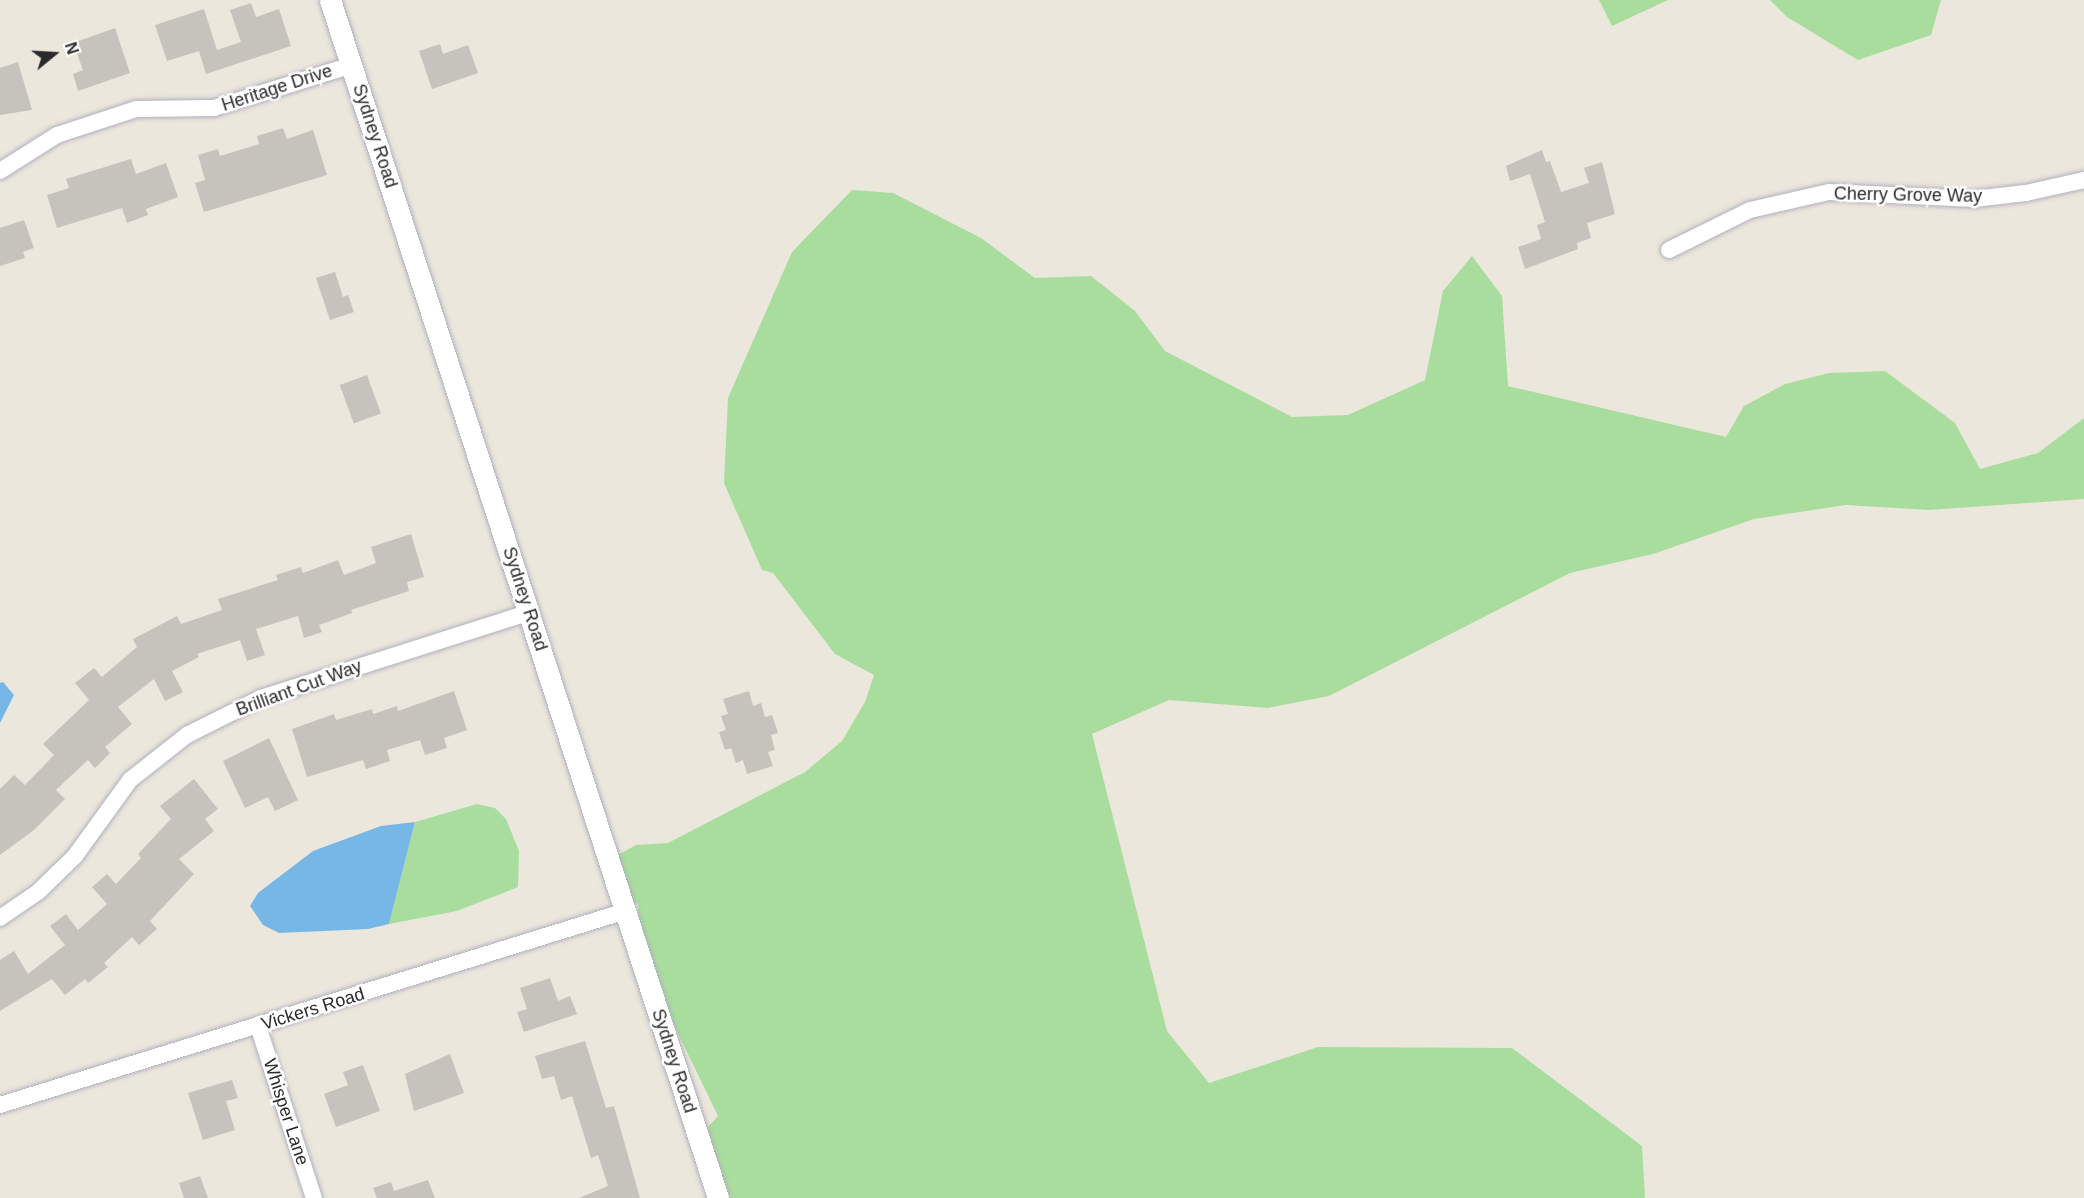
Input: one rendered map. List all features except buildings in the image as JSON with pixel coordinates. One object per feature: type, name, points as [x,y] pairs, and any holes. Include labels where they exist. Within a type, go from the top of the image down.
[{"type":"street","name":"Sydney Road","points":[[330,0],[718,1198]]},
{"type":"street","name":"Heritage Drive","points":[[0,171],[57,135],[136,109],[214,108],[352,65]]},
{"type":"street","name":"Cherry Grove Way","points":[[1669,250],[1750,210],[1829,192],[1974,199],[2026,193],[2084,180]]},
{"type":"street","name":"Brilliant Cut Way","points":[[0,918],[38,892],[75,856],[130,780],[187,735],[261,698],[530,612]]},
{"type":"street","name":"Vickers Road","points":[[0,1105],[626,911]]},
{"type":"street","name":"Whisper Lane","points":[[258,1026],[314,1198]]},
{"type":"green space","points":[[1599,0],[1668,0],[1612,26]]},
{"type":"green space","points":[[1770,0],[1941,0],[1931,35],[1858,60],[1787,17]]},
{"type":"green space","points":[[852,190],[893,193],[981,238],[1035,278],[1091,276],[1135,311],[1165,351],[1292,417],[1348,415],[1425,380],[1443,291],[1472,256],[1502,296],[1508,386],[1726,437],[1744,406],[1785,384],[1829,373],[1885,371],[1955,423],[1980,469],[2038,453],[2084,418],[2084,499],[1929,510],[1846,505],[1754,519],[1653,554],[1570,573],[1329,696],[1268,708],[1169,700],[1092,734],[1167,1031],[1209,1083],[1318,1047],[1512,1048],[1642,1146],[1645,1198],[729,1198],[706,1129],[718,1116],[671,1019],[639,922],[638,903],[633,904],[618,855],[636,845],[668,843],[805,772],[842,741],[865,702],[874,675],[835,654],[773,573],[762,570],[724,483],[728,398],[792,252]]},
{"type":"green space","points":[[477,804],[495,808],[506,819],[519,851],[518,887],[457,911],[389,924],[415,822]]},
{"type":"water","points":[[3,682],[14,695],[0,723],[0,683]]},
{"type":"water","points":[[415,822],[389,924],[368,929],[279,933],[263,925],[250,906],[258,893],[313,851],[381,826]]}]
